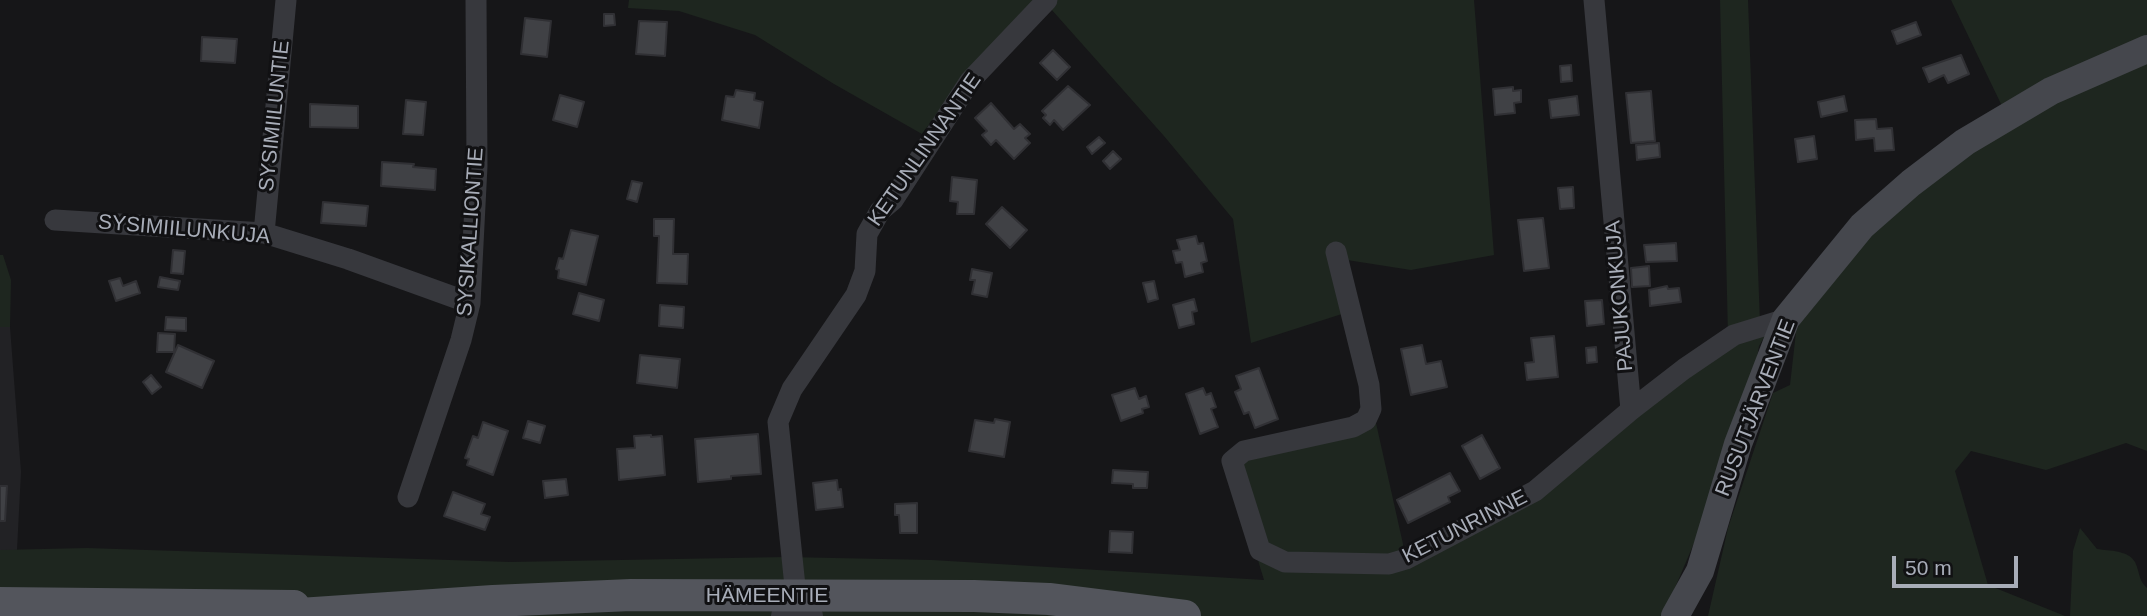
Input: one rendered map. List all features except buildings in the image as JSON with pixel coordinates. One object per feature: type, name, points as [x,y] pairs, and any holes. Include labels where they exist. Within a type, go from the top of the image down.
[{"type":"main road","name":"RUSUTJÄRVENTIE","points":[[1696,616],[1700,571],[1738,444],[1786,319],[1862,226],[1911,183],[1965,142],[2051,91],[2145,51]]},
{"type":"main road","name":"RUSUTJÄRVENTIE","points":[[1675,616],[1700,571]]},
{"type":"main road","name":"HÄMEENTIE","points":[[270,616],[631,595],[796,609],[974,596],[1049,599],[1185,616]]},
{"type":"main road","name":"HÄMEENTIE","points":[[0,603],[242,604],[524,616]]},
{"type":"main road","name":"HÄMEENTIE","points":[[1026,616],[1138,611]]},
{"type":"street","name":"SYSIMIILUNTIE","points":[[264,233],[286,0]]},
{"type":"street","name":"SYSIKALLIONTIE","points":[[408,497],[461,340],[470,303],[477,166],[476,0]]},
{"type":"street","name":"KETUNLINNANTIE","points":[[796,609],[778,422],[783,407],[792,389],[856,295],[865,271],[867,234],[880,211],[893,200],[970,80],[1048,0]]},
{"type":"street","name":"PAJUKONKUJA","points":[[1594,0],[1631,410]]},
{"type":"street","name":"SYSIMIILUNKUJA","points":[[55,220],[264,233],[348,259],[470,303]]},
{"type":"street","name":"KETUNRINNE","points":[[1336,252],[1369,385],[1371,409],[1366,420],[1353,427],[1244,451],[1232,461],[1260,550],[1284,562],[1389,564],[1406,559],[1535,491],[1631,410]]},
{"type":"street","name":"PAJUKONKUJA","points":[[1631,410],[1734,335],[1786,319]]},
{"type":"shaded area","points":[[629,0],[1039,0],[950,96],[922,134],[755,35],[679,11],[628,8]]},
{"type":"shaded area","points":[[1057,0],[1474,0],[1494,255],[1411,270],[1347,260],[1345,313],[1251,343],[1233,219],[1164,136],[1051,9]]},
{"type":"shaded area","points":[[1720,0],[1748,0],[1760,323],[1774,320],[1759,346],[1755,369],[1697,536],[1663,616],[0,616],[0,550],[87,548],[510,562],[786,557],[932,560],[1264,580],[1226,455],[1376,423],[1405,553],[1519,497],[1728,336]]},
{"type":"shaded area","points":[[1951,0],[2147,0],[2147,451],[2126,443],[2046,470],[1971,451],[1955,471],[1988,585],[2065,616],[1708,616],[1728,528],[1773,393],[1790,385],[1796,332],[1823,265],[2001,115],[2001,104]]},
{"type":"shaded area","points":[[0,255],[3,255],[11,280],[10,327],[0,327]]},
{"type":"shaded area","points":[[0,327],[10,327],[21,472],[17,550],[0,550]]},
{"type":"shaded area","points":[[2080,528],[2097,549],[2123,553],[2132,558],[2147,588],[2147,616],[2070,616],[2073,551]]}]
